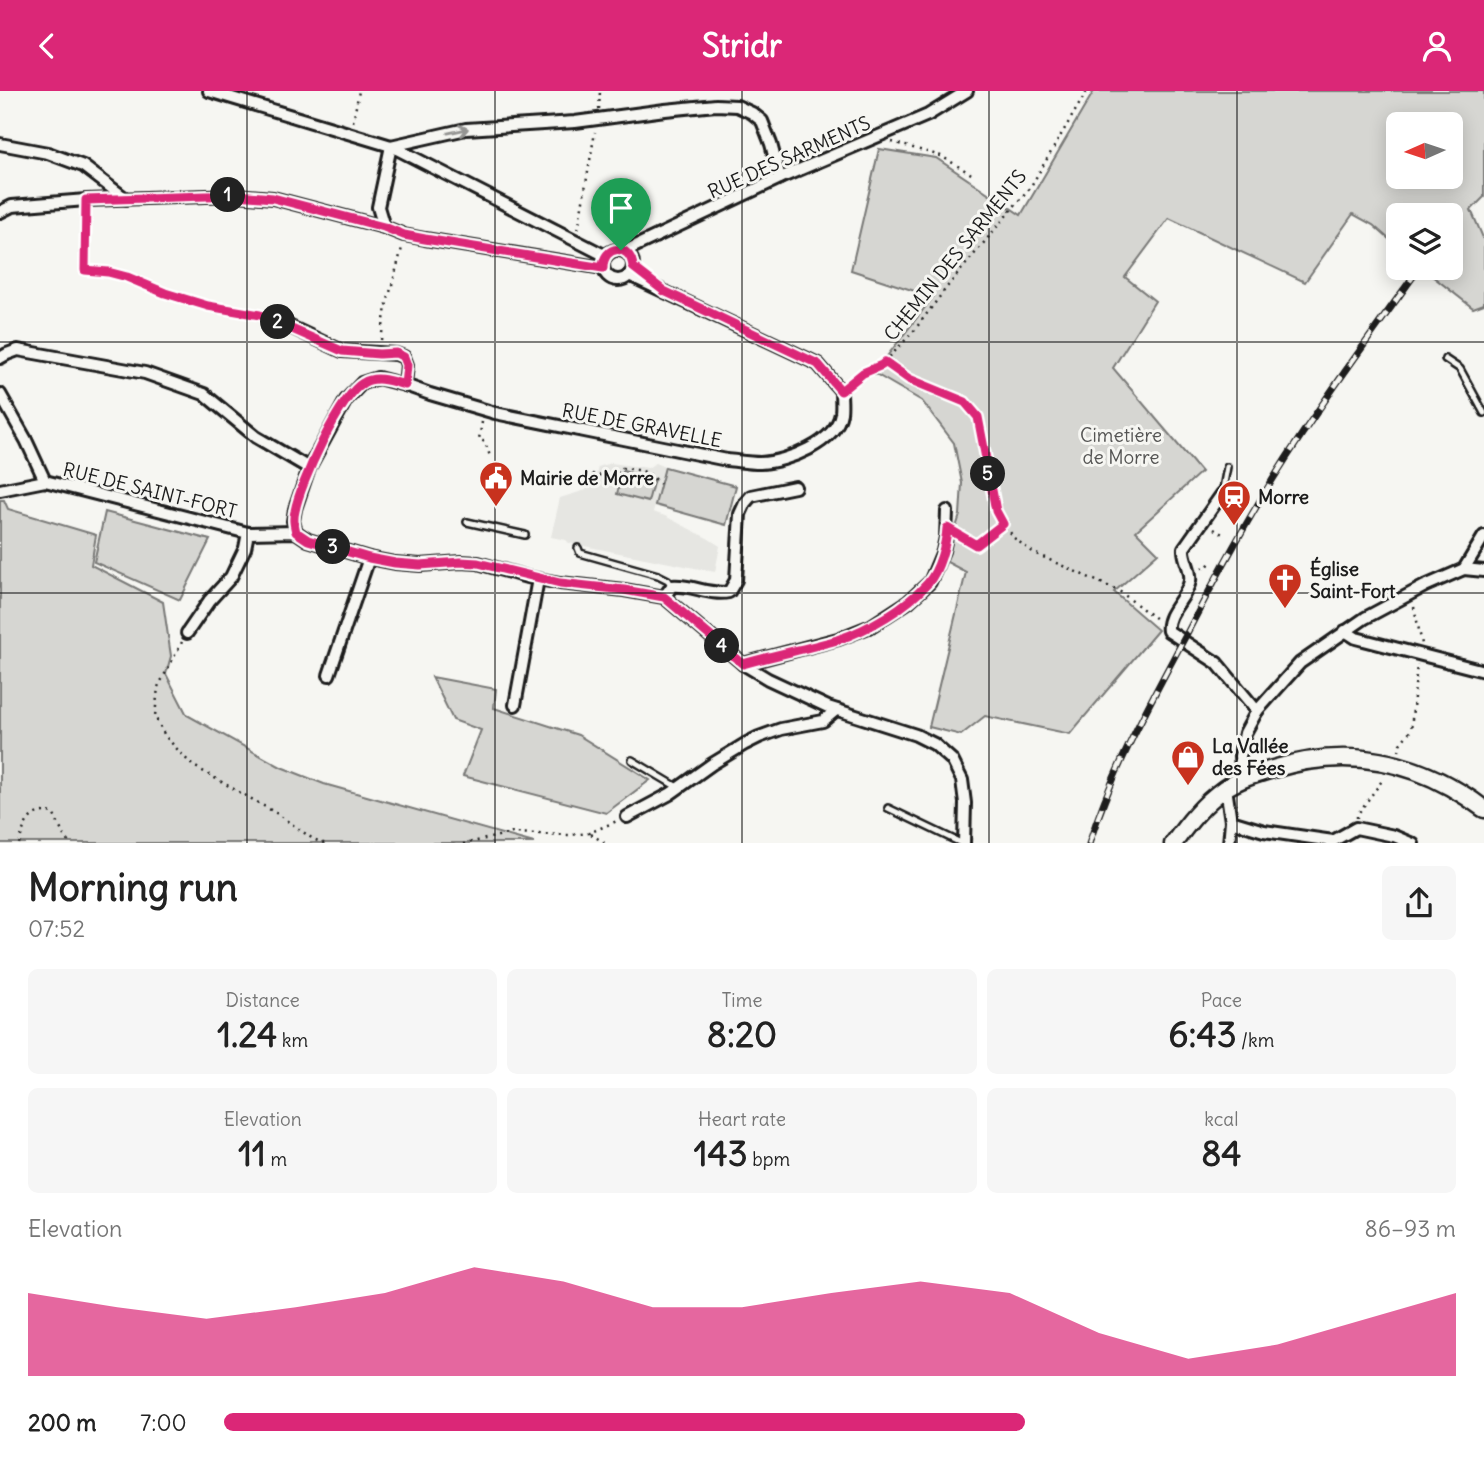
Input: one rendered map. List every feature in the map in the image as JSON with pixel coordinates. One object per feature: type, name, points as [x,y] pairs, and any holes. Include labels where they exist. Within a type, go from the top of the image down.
[{"type":"street","points":[[209,91],[391,146],[606,256]]},
{"type":"street","name":"RUE DES SARMENTS","points":[[625,251],[844,149],[928,115],[967,91]]},
{"type":"street","points":[[391,146],[466,129],[575,123],[665,110],[716,105],[737,106],[762,121],[780,178]]},
{"type":"street","points":[[0,144],[48,153],[83,166],[126,199]]},
{"type":"street","points":[[384,227],[379,207],[391,146]]},
{"type":"street","points":[[0,212],[12,206],[86,200],[236,195],[273,198],[384,227],[404,235],[603,268]]},
{"type":"street","points":[[612,251],[625,251],[631,257],[631,271],[626,278],[617,280],[608,277],[603,268],[603,260],[612,251]]},
{"type":"street","points":[[631,271],[664,291],[818,364],[841,391]]},
{"type":"street","points":[[278,321],[342,351],[396,353],[404,357],[407,365],[405,385]]},
{"type":"street","points":[[0,359],[18,350],[145,373],[204,394],[256,437],[309,468]]},
{"type":"street","name":"RUE DE GRAVELLE","points":[[296,532],[293,521],[295,509],[309,468],[346,400],[362,383],[378,378],[467,406],[513,417],[727,460],[760,463],[784,460],[816,445],[831,433],[841,415],[841,391]]},
{"type":"street","points":[[0,394],[26,440],[44,481],[0,490]]},
{"type":"street","name":"RUE DE SAINT-FORT","points":[[44,481],[247,533],[296,532],[308,540],[395,563],[478,563],[538,579],[664,597]]},
{"type":"street","points":[[795,487],[751,496],[745,503],[740,514],[736,580],[729,592],[672,586],[664,597],[743,664],[768,680],[836,710],[916,735],[934,744],[953,760],[961,780],[965,803],[963,843]]},
{"type":"street","points":[[1222,494],[1184,548],[1184,557],[1191,572],[1190,583],[1167,628],[1217,663],[1257,711]]},
{"type":"street","points":[[743,664],[838,639],[871,626],[908,602],[930,582],[943,551],[947,511]]},
{"type":"street","name":"RUE DE SAINT-FORT","points":[[187,633],[209,601],[231,577],[245,548],[247,533]]},
{"type":"street","points":[[1464,569],[1484,536]]},
{"type":"street","points":[[329,675],[369,558]]},
{"type":"street","points":[[1242,779],[1240,756],[1245,733],[1257,711],[1300,663],[1345,631],[1425,586],[1464,569],[1484,571]]},
{"type":"street","points":[[514,705],[538,579]]},
{"type":"street","points":[[1345,631],[1356,638],[1484,671]]},
{"type":"street","points":[[627,817],[670,794],[712,764],[759,737],[781,729],[823,721],[836,710]]},
{"type":"street","points":[[1173,843],[1203,806],[1242,779],[1296,762],[1329,758],[1364,759],[1396,764],[1430,776],[1484,809]]},
{"type":"street","points":[[1226,788],[1231,821],[1229,843]]},
{"type":"street","points":[[1231,821],[1264,831],[1333,842],[1356,828],[1413,843]]},
{"type":"lane","points":[[1445,359],[1460,369],[1484,413]]},
{"type":"lane","points":[[841,391],[863,373]]},
{"type":"lane","points":[[1222,494],[1227,467]]},
{"type":"lane","points":[[467,522],[525,535]]},
{"type":"lane","points":[[579,548],[580,553],[658,575],[668,580],[672,586]]},
{"type":"lane","points":[[632,760],[679,788]]},
{"type":"lane","points":[[888,808],[963,843]]},
{"type":"path","points":[[351,134],[359,91]]},
{"type":"path","points":[[575,241],[598,119],[600,91]]},
{"type":"path","name":"CHEMIN DES SARMENTS","points":[[885,362],[913,332],[1031,186],[1087,91]]},
{"type":"path","points":[[875,138],[942,156],[973,175]]},
{"type":"path","points":[[86,200],[85,270],[117,275],[208,306],[278,321]]},
{"type":"path","points":[[379,354],[386,307],[400,257]]},
{"type":"path","points":[[863,373],[885,362],[909,379],[965,402],[978,417],[996,511],[1014,538],[1034,553],[1119,591],[1167,628]]},
{"type":"path","points":[[483,421],[479,439],[485,442],[491,459]]},
{"type":"path","points":[[592,474],[614,478],[622,468],[642,470],[652,475],[660,484]]},
{"type":"path","points":[[947,528],[976,545],[1003,524]]},
{"type":"path","points":[[1214,529],[1224,535]]},
{"type":"path","points":[[1207,567],[1212,559]]},
{"type":"path","points":[[1356,828],[1357,815],[1396,764],[1400,744],[1411,730],[1416,667],[1423,643],[1412,594]]},
{"type":"path","points":[[187,633],[158,687],[155,716],[164,736],[192,765],[275,813],[313,839],[326,843]]},
{"type":"path","points":[[19,843],[22,830],[32,815],[44,811],[53,813],[71,843]]},
{"type":"path","points":[[463,843],[512,833],[589,833],[627,817]]},
{"type":"path","points":[[589,833],[606,843]]},
{"type":"shaded area","points":[[611,463],[648,468],[655,463],[665,467],[653,512],[720,546],[715,572],[569,543],[551,537],[560,498],[586,490],[588,483],[594,484],[598,467]]},
{"type":"green space","name":"Cimetière de Morre","points":[[1094,91],[1484,91],[1484,197],[1471,210],[1484,240],[1484,304],[1473,308],[1437,280],[1463,280],[1463,203],[1386,203],[1386,236],[1373,225],[1353,214],[1305,282],[1169,218],[1125,277],[1155,301],[1113,368],[1201,472],[1136,531],[1158,553],[1114,592],[1158,630],[1070,734],[985,716],[961,735],[929,727],[966,572],[945,561],[960,515],[962,483],[954,443],[922,401],[874,373],[933,297],[851,270],[879,149],[936,158],[1021,215]]},
{"type":"green space","points":[[665,467],[736,486],[726,525],[655,505]]},
{"type":"green space","points":[[623,471],[654,479],[648,502],[617,494]]},
{"type":"green space","points":[[0,500],[4,500],[8,509],[96,535],[91,565],[163,602],[171,656],[166,674],[187,715],[281,767],[324,784],[534,843],[0,843]]},
{"type":"green space","points":[[105,512],[210,540],[180,600],[94,562]]},
{"type":"green space","points":[[432,677],[496,689],[494,708],[578,735],[650,780],[606,813],[463,776],[481,730],[453,720]]},
{"type":"railway","points":[[1089,843],[1132,738],[1238,538],[1307,427],[1411,280]]},
{"type":"place","name":"Mairie de Morre","points":[[496,508]]},
{"type":"place","name":"Morre","points":[[1234,527]]},
{"type":"place","name":"Église Saint-Fort","points":[[1285,610]]},
{"type":"place","name":"La Vallée des Fées","points":[[1188,787]]},
{"type":"route","points":[[236,195],[273,198],[384,227],[404,235],[603,268],[603,260],[608,253],[621,250],[629,254],[633,267],[664,291],[818,364],[841,391],[863,373],[885,362],[909,379],[965,402],[978,417],[996,511],[1003,524],[976,545],[947,528],[943,551],[930,582],[908,602],[871,626],[838,639],[743,664],[664,597],[527,577],[478,563],[395,563],[308,540],[296,532],[293,521],[309,468],[346,400],[362,383],[378,378],[405,385],[407,365],[404,357],[396,353],[342,351],[260,315],[208,306],[165,293],[127,277],[85,270],[86,200],[236,195]]}]
